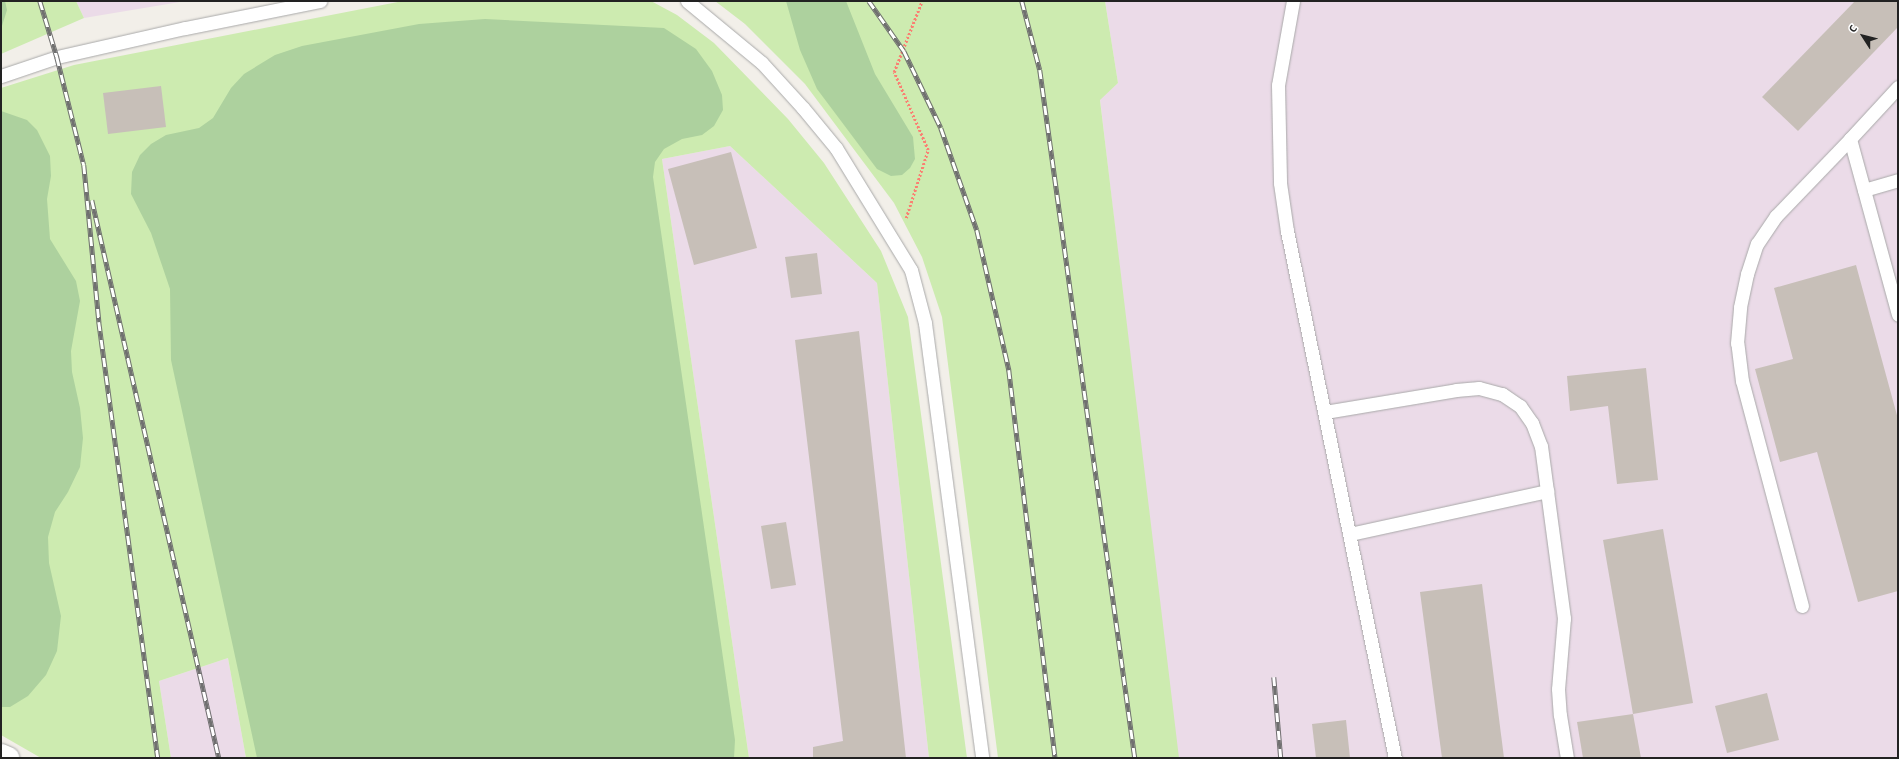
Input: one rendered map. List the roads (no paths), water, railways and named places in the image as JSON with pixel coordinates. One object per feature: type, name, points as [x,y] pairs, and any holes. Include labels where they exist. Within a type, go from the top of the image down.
[{"type":"street","points":[[1,755],[8,758]]},
{"type":"lane","points":[[1,76],[58,57],[185,28],[320,1]]},
{"type":"lane","points":[[687,1],[762,63],[803,108],[836,148],[911,270],[925,323],[982,758]]},
{"type":"lane","points":[[1293,1],[1278,86],[1280,183],[1287,231],[1395,758]]},
{"type":"lane","points":[[1802,606],[1742,381],[1737,343],[1740,307],[1747,274],[1757,244],[1776,216],[1898,87]]},
{"type":"lane","points":[[1850,139],[1898,315]]},
{"type":"lane","points":[[1864,190],[1898,180]]},
{"type":"lane","points":[[1325,412],[1456,390],[1479,388],[1502,394],[1520,406],[1532,423],[1541,446],[1564,618],[1558,689],[1567,758]]},
{"type":"lane","points":[[1350,534],[1547,491]]},
{"type":"railway","points":[[40,1],[57,57],[84,165],[99,322],[158,758]]},
{"type":"railway","points":[[869,1],[904,51],[941,128],[977,230],[1009,370],[1055,758]]},
{"type":"railway","points":[[1022,1],[1040,70],[1135,758]]},
{"type":"railway","points":[[92,200],[219,758]]},
{"type":"railway","points":[[1274,677],[1281,758]]}]
